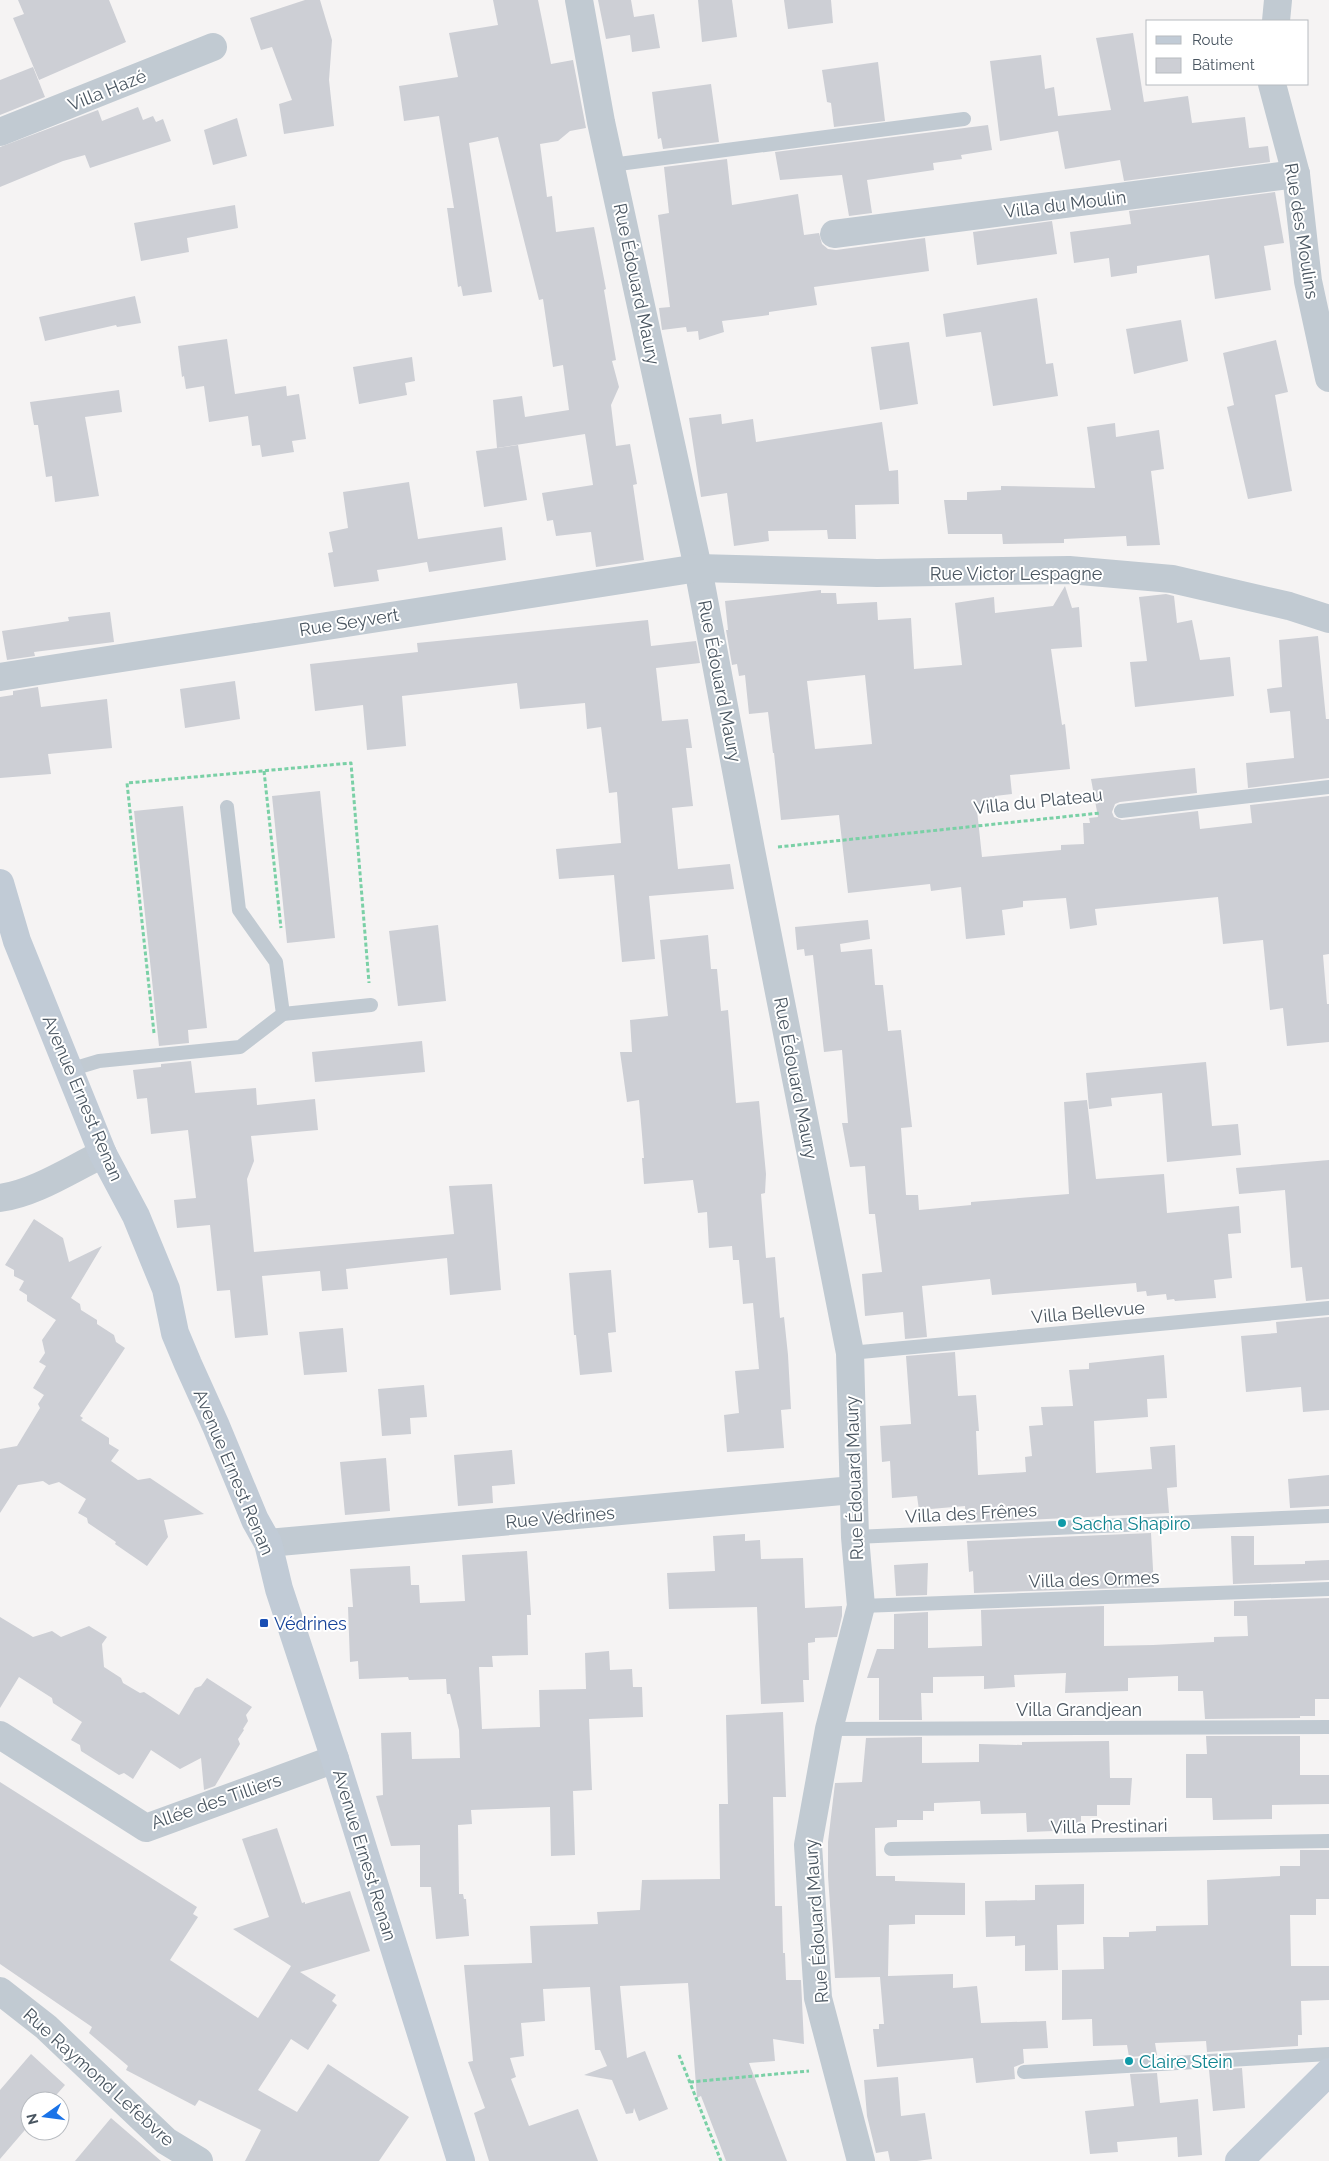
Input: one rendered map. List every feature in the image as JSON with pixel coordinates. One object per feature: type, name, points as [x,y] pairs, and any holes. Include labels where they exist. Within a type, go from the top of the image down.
[{"type":"street","name":"Rue Édouard Maury","points":[[579,0],[611,165],[698,568],[751,850],[850,1353],[854,1537],[861,1606],[829,1729],[808,1845],[818,1998],[861,2161]]},
{"type":"street","points":[[1276,20],[1278,0]]},
{"type":"street","name":"Villa Hazé","points":[[0,132],[214,47]]},
{"type":"street","name":"Rue des Moulins","points":[[1272,85],[1296,174],[1308,281],[1329,378]]},
{"type":"street","name":"Villa du Moulin","points":[[834,234],[1296,174]]},
{"type":"street","name":"Rue Victor Lespagne","points":[[698,568],[877,573],[1069,570],[1172,578],[1289,606],[1329,619]]},
{"type":"street","name":"Rue Seyvert","points":[[0,677],[698,568]]},
{"type":"street","name":"Avenue Ernest Renan","points":[[0,883],[17,941],[103,1154],[136,1216],[166,1289],[175,1333],[255,1520],[268,1543],[279,1589],[336,1759],[461,2161]]},
{"type":"street","points":[[0,1198],[11,1196],[38,1185],[103,1154]]},
{"type":"street","name":"Rue Védrines","points":[[268,1543],[853,1490]]},
{"type":"street","name":"Allée des Tilliers","points":[[0,1735],[146,1828],[336,1759]]},
{"type":"street","name":"Rue Raymond Lefebvre","points":[[0,1991],[46,2027],[166,2141],[199,2161]]},
{"type":"street","points":[[1240,2161],[1329,2072]]},
{"type":"lane","points":[[611,165],[964,119]]},
{"type":"lane","name":"Villa du Plateau","points":[[1121,811],[1329,787]]},
{"type":"lane","points":[[227,807],[239,910],[276,962],[283,1014]]},
{"type":"lane","points":[[69,1070],[98,1061],[240,1047],[283,1014],[371,1005]]},
{"type":"lane","name":"Villa Bellevue","points":[[850,1353],[1329,1308]]},
{"type":"lane","name":"Villa des Frênes","points":[[854,1537],[1329,1516]]},
{"type":"lane","name":"Villa des Ormes","points":[[861,1606],[1329,1589]]},
{"type":"lane","name":"Villa Grandjean","points":[[829,1729],[1329,1727]]},
{"type":"lane","name":"Villa Prestinari","points":[[891,1849],[1329,1841]]},
{"type":"lane","points":[[1024,2072],[1329,2054]]},
{"type":"path","points":[[264,771],[283,947],[276,962]]},
{"type":"path","name":"Villa du Plateau","points":[[751,850],[1121,811]]},
{"type":"path","points":[[679,2055],[721,2161]]},
{"type":"path","points":[[690,2082],[836,2068]]},
{"type":"building","points":[[18,0],[109,0],[126,42],[39,80],[13,18],[24,14]]},
{"type":"building","points":[[305,0],[320,0],[332,40],[329,80],[334,126],[284,134],[279,104],[292,100],[272,47],[261,50],[250,18]]},
{"type":"building","points":[[493,0],[538,0],[551,64],[573,60],[586,128],[570,131],[558,141],[540,144],[547,197],[552,196],[556,232],[594,227],[606,289],[604,290],[616,360],[612,361],[619,387],[611,405],[616,446],[630,444],[637,484],[633,485],[644,560],[596,567],[591,532],[556,536],[553,520],[547,521],[542,493],[593,485],[585,434],[497,448],[493,400],[522,396],[525,417],[569,410],[563,365],[553,367],[543,299],[539,300],[498,137],[469,143],[492,292],[463,296],[461,286],[458,287],[447,208],[454,208],[439,116],[404,121],[399,86],[458,77],[449,33],[498,25]]},
{"type":"building","points":[[598,0],[631,0],[634,17],[654,14],[660,48],[632,52],[630,35],[606,39]]},
{"type":"building","points":[[698,0],[732,0],[737,37],[702,42]]},
{"type":"building","points":[[784,0],[831,0],[833,23],[788,29]]},
{"type":"building","points":[[1133,33],[1144,102],[1188,96],[1192,123],[1245,117],[1249,148],[1268,146],[1270,162],[1124,181],[1120,160],[1065,169],[1058,131],[1000,141],[990,61],[1041,55],[1045,89],[1054,87],[1058,116],[1111,110],[1096,38]]},
{"type":"building","points":[[878,62],[885,121],[834,127],[831,103],[827,102],[822,70]]},
{"type":"building","points":[[33,67],[45,97],[0,115],[0,80]]},
{"type":"building","points":[[711,84],[719,142],[663,149],[661,138],[658,139],[652,92]]},
{"type":"building","points":[[138,107],[143,120],[153,116],[156,122],[163,119],[171,141],[90,168],[85,155],[63,161],[0,187],[0,147],[98,110],[102,121]]},
{"type":"building","points":[[237,118],[247,156],[213,165],[204,130]]},
{"type":"building","points":[[988,125],[992,150],[961,155],[962,159],[933,163],[934,170],[867,180],[872,213],[849,216],[842,175],[780,180],[775,152]]},
{"type":"building","points":[[727,159],[732,205],[798,194],[804,235],[819,233],[822,244],[828,249],[836,250],[925,238],[929,271],[814,287],[817,305],[769,312],[769,315],[722,321],[724,332],[699,340],[698,331],[687,332],[686,327],[662,330],[659,308],[670,307],[658,215],[669,213],[664,167]]},
{"type":"building","points":[[1275,192],[1284,243],[1264,246],[1271,290],[1215,299],[1209,255],[1137,266],[1137,273],[1111,277],[1109,258],[1074,263],[1070,232],[1131,224],[1129,211]]},
{"type":"building","points":[[235,205],[238,228],[187,238],[189,252],[141,261],[134,223]]},
{"type":"building","points":[[1052,221],[1057,254],[977,265],[973,232]]},
{"type":"building","points":[[135,296],[141,323],[117,327],[116,325],[45,341],[39,317]]},
{"type":"building","points":[[1037,298],[1046,364],[1053,363],[1058,396],[993,406],[981,332],[946,337],[943,314]]},
{"type":"building","points":[[1181,320],[1188,361],[1134,374],[1126,329]]},
{"type":"building","points":[[227,339],[235,394],[286,386],[287,396],[299,394],[306,439],[292,441],[294,452],[262,457],[260,445],[252,446],[248,416],[209,422],[204,386],[186,389],[184,376],[182,377],[178,346]]},
{"type":"building","points":[[1276,340],[1288,392],[1275,395],[1292,491],[1248,499],[1227,407],[1234,405],[1223,353]]},
{"type":"building","points":[[909,342],[918,404],[880,410],[871,347]]},
{"type":"building","points":[[412,357],[415,381],[405,383],[407,395],[359,404],[353,367]]},
{"type":"building","points":[[119,390],[122,412],[85,417],[99,496],[55,502],[52,476],[46,477],[38,425],[34,425],[30,402]]},
{"type":"building","points":[[721,414],[722,424],[753,419],[756,442],[882,422],[889,471],[898,470],[899,504],[855,505],[856,539],[828,539],[827,530],[768,531],[769,541],[734,546],[727,493],[701,497],[689,418]]},
{"type":"building","points":[[1115,423],[1116,437],[1159,430],[1164,469],[1151,471],[1160,545],[1127,546],[1126,536],[1064,539],[1064,543],[1003,544],[1002,534],[948,534],[944,500],[967,500],[967,492],[1001,490],[1001,486],[1095,488],[1087,427]]},
{"type":"building","points":[[518,445],[527,500],[484,507],[476,451]]},
{"type":"building","points":[[409,482],[418,539],[502,527],[506,560],[429,572],[427,562],[377,570],[379,581],[334,587],[328,553],[333,552],[329,532],[348,528],[343,492]]},
{"type":"building","points":[[1065,586],[1072,608],[1079,607],[1082,647],[1051,649],[1062,725],[1065,724],[1070,769],[1010,775],[1012,794],[995,796],[995,799],[989,800],[989,808],[977,810],[982,857],[1061,850],[1061,845],[1084,844],[1083,823],[1090,823],[1089,818],[1098,817],[1091,779],[1195,768],[1197,793],[1120,802],[1115,804],[1112,812],[1114,817],[1122,820],[1198,811],[1200,829],[1252,823],[1250,805],[1329,796],[1329,954],[1323,955],[1327,1004],[1329,1004],[1329,1042],[1287,1046],[1283,1008],[1270,1010],[1263,940],[1223,944],[1218,897],[1095,909],[1097,925],[1070,929],[1066,898],[1023,901],[1023,907],[1002,910],[1005,935],[966,939],[961,887],[931,891],[930,884],[848,893],[839,815],[781,820],[768,712],[749,714],[745,675],[739,676],[737,664],[732,665],[726,630],[728,630],[725,601],[821,590],[821,593],[836,593],[837,604],[877,602],[878,620],[911,618],[914,669],[962,665],[955,603],[994,597],[995,613],[1053,606]],"holes":[[[865,675],[872,744],[815,749],[807,681]]]},
{"type":"building","points":[[1166,594],[1174,596],[1177,623],[1192,620],[1200,660],[1230,657],[1234,696],[1135,707],[1130,662],[1147,661],[1139,597]]},
{"type":"building","points":[[110,612],[114,642],[34,652],[35,656],[7,660],[2,631],[69,621],[68,617]]},
{"type":"building","points":[[648,620],[651,646],[696,641],[700,663],[656,668],[662,721],[688,719],[692,748],[686,748],[693,806],[672,808],[678,869],[730,864],[734,889],[649,896],[655,959],[622,962],[614,875],[559,879],[556,849],[621,843],[617,792],[609,793],[601,727],[587,729],[585,703],[520,709],[517,683],[402,696],[406,746],[367,750],[363,705],[315,711],[310,664],[418,652],[417,643]]},
{"type":"building","points":[[1318,636],[1326,719],[1329,719],[1329,778],[1248,788],[1246,763],[1294,758],[1290,711],[1270,713],[1267,689],[1282,687],[1279,640]]},
{"type":"building","points":[[235,681],[240,719],[185,728],[180,689]]},
{"type":"building","points":[[38,687],[41,707],[107,699],[112,748],[48,754],[51,774],[0,778],[0,697],[13,695],[13,691]]},
{"type":"building","points":[[320,791],[335,938],[287,943],[272,796]]},
{"type":"building","points":[[183,806],[207,1028],[188,1030],[189,1043],[159,1046],[134,811]]},
{"type":"building","points":[[868,920],[870,939],[840,944],[841,952],[872,949],[875,985],[883,985],[888,1031],[901,1030],[912,1127],[901,1128],[906,1195],[918,1195],[919,1210],[971,1205],[971,1202],[1069,1194],[1064,1102],[1087,1100],[1096,1179],[1164,1174],[1167,1213],[1239,1206],[1241,1233],[1228,1234],[1232,1278],[1214,1280],[1216,1298],[1167,1300],[1166,1294],[1147,1296],[1146,1291],[1137,1292],[1136,1283],[992,1295],[990,1279],[922,1286],[927,1337],[905,1339],[903,1312],[865,1316],[862,1274],[882,1272],[875,1214],[869,1214],[865,1166],[850,1167],[842,1123],[848,1123],[842,1050],[824,1052],[813,955],[805,956],[804,949],[797,950],[795,927]]},
{"type":"building","points":[[438,925],[446,1001],[398,1006],[389,931]]},
{"type":"building","points":[[708,935],[711,969],[717,969],[721,1011],[728,1010],[736,1103],[759,1101],[766,1174],[765,1193],[761,1194],[766,1258],[775,1257],[780,1318],[784,1317],[788,1355],[791,1409],[781,1410],[784,1448],[727,1452],[724,1415],[739,1413],[735,1371],[759,1369],[753,1303],[743,1304],[739,1260],[733,1260],[732,1246],[709,1248],[707,1212],[698,1213],[693,1180],[644,1184],[642,1158],[644,1158],[639,1100],[627,1102],[620,1052],[632,1052],[630,1020],[668,1016],[660,940]]},
{"type":"building","points":[[422,1041],[425,1072],[315,1082],[312,1052]]},
{"type":"building","points":[[191,1061],[195,1093],[256,1088],[257,1105],[315,1099],[318,1130],[251,1136],[254,1161],[247,1179],[254,1252],[454,1234],[449,1186],[492,1184],[501,1290],[450,1295],[447,1258],[346,1269],[348,1289],[322,1291],[320,1271],[262,1276],[268,1335],[235,1338],[230,1290],[217,1291],[210,1225],[177,1228],[174,1200],[196,1198],[188,1130],[151,1134],[147,1098],[137,1099],[133,1070],[161,1067],[161,1064]]},
{"type":"building","points":[[1206,1062],[1212,1126],[1238,1124],[1241,1155],[1167,1162],[1162,1093],[1111,1098],[1112,1106],[1089,1109],[1086,1073]]},
{"type":"building","points":[[1329,1160],[1329,1299],[1306,1301],[1302,1267],[1291,1268],[1285,1190],[1239,1194],[1236,1168]]},
{"type":"building","points":[[34,1219],[63,1238],[69,1262],[102,1246],[71,1298],[80,1304],[81,1310],[97,1320],[97,1324],[114,1335],[116,1342],[125,1348],[80,1416],[83,1418],[81,1420],[109,1438],[109,1444],[119,1450],[111,1461],[138,1480],[150,1478],[204,1514],[164,1520],[168,1537],[147,1566],[88,1523],[87,1518],[78,1513],[86,1499],[59,1482],[49,1485],[43,1481],[18,1485],[0,1513],[0,1449],[17,1446],[40,1408],[38,1404],[44,1395],[33,1388],[46,1366],[39,1362],[45,1353],[42,1340],[56,1320],[27,1301],[27,1295],[19,1290],[24,1281],[14,1276],[14,1270],[5,1265]]},
{"type":"building","points":[[611,1270],[616,1332],[608,1333],[612,1372],[580,1375],[576,1335],[574,1335],[569,1273]]},
{"type":"building","points":[[1329,1317],[1329,1410],[1303,1412],[1301,1387],[1246,1392],[1241,1336],[1277,1333],[1276,1322]]},
{"type":"building","points":[[343,1328],[347,1372],[304,1375],[299,1332]]},
{"type":"building","points":[[955,1352],[958,1396],[976,1395],[979,1431],[976,1431],[978,1475],[1026,1472],[1025,1457],[1032,1456],[1029,1426],[1043,1425],[1041,1407],[1073,1406],[1069,1370],[1089,1369],[1089,1363],[1164,1355],[1167,1398],[1147,1399],[1148,1417],[1094,1421],[1096,1473],[1152,1469],[1150,1447],[1175,1445],[1177,1487],[1167,1488],[1169,1513],[966,1523],[965,1506],[919,1510],[917,1496],[892,1498],[890,1461],[882,1462],[880,1426],[911,1424],[906,1356]]},
{"type":"building","points":[[424,1385],[427,1417],[410,1418],[411,1434],[382,1436],[378,1389]]},
{"type":"building","points":[[512,1450],[515,1484],[492,1486],[493,1503],[458,1506],[454,1455]]},
{"type":"building","points":[[386,1458],[390,1511],[345,1515],[340,1462]]},
{"type":"building","points":[[1329,1475],[1329,1506],[1290,1508],[1288,1479]]},
{"type":"building","points":[[1151,1533],[1154,1587],[974,1593],[973,1571],[969,1572],[967,1541]]},
{"type":"building","points":[[745,1534],[745,1541],[760,1540],[761,1559],[803,1558],[805,1608],[842,1606],[842,1616],[837,1637],[815,1638],[815,1642],[808,1643],[809,1680],[803,1680],[804,1702],[761,1704],[757,1607],[669,1609],[667,1573],[715,1571],[713,1536]]},
{"type":"building","points":[[1231,1536],[1254,1536],[1254,1565],[1305,1564],[1305,1561],[1329,1560],[1329,1580],[1233,1584]]},
{"type":"building","points":[[527,1551],[531,1615],[527,1615],[528,1655],[492,1656],[493,1667],[479,1667],[482,1729],[540,1727],[539,1690],[586,1689],[585,1653],[609,1651],[610,1670],[632,1669],[633,1687],[642,1687],[643,1717],[589,1719],[592,1790],[573,1791],[575,1855],[551,1856],[550,1807],[471,1810],[472,1824],[458,1825],[459,1894],[463,1894],[464,1899],[466,1899],[469,1936],[436,1939],[431,1887],[420,1887],[420,1845],[391,1846],[376,1796],[383,1795],[381,1733],[411,1732],[412,1759],[460,1758],[459,1730],[450,1694],[447,1694],[446,1679],[409,1680],[408,1677],[359,1679],[358,1661],[350,1662],[348,1607],[353,1607],[350,1569],[410,1566],[411,1585],[419,1585],[420,1603],[465,1601],[462,1555]]},
{"type":"building","points":[[928,1563],[927,1595],[896,1596],[894,1565]]},
{"type":"building","points":[[1329,1598],[1329,1699],[1315,1699],[1315,1716],[1300,1716],[1300,1718],[1205,1719],[1203,1691],[1178,1691],[1178,1676],[1128,1678],[1128,1691],[1065,1693],[1066,1673],[1014,1675],[1015,1687],[984,1689],[984,1676],[933,1677],[933,1693],[921,1693],[922,1720],[879,1720],[879,1678],[867,1678],[877,1649],[894,1649],[894,1614],[928,1612],[928,1648],[982,1646],[981,1610],[1104,1606],[1104,1646],[1153,1645],[1214,1642],[1214,1637],[1248,1636],[1247,1616],[1234,1616],[1234,1601]]},
{"type":"building","points":[[0,1617],[33,1637],[52,1631],[61,1637],[89,1626],[107,1637],[102,1644],[104,1667],[121,1678],[123,1683],[140,1693],[144,1692],[179,1715],[195,1688],[201,1686],[207,1678],[252,1707],[246,1715],[248,1721],[238,1739],[240,1744],[215,1786],[204,1790],[201,1758],[180,1769],[151,1750],[133,1779],[124,1773],[119,1775],[81,1751],[80,1745],[71,1740],[82,1722],[53,1703],[52,1698],[19,1677],[0,1708]]},
{"type":"building","points":[[783,1712],[786,1797],[773,1797],[775,1906],[782,1906],[783,1953],[785,1953],[786,1980],[801,1980],[804,2044],[773,2039],[775,2061],[749,2063],[787,2161],[726,2161],[701,2096],[697,2098],[688,1983],[620,1986],[627,2058],[645,2051],[668,2109],[639,2121],[634,2108],[633,2113],[626,2114],[612,2080],[584,2075],[607,2066],[600,2050],[595,2050],[590,1987],[543,1989],[545,2021],[521,2023],[524,2056],[510,2058],[516,2077],[511,2079],[529,2126],[578,2109],[598,2161],[489,2161],[474,2113],[485,2108],[468,2062],[473,2061],[464,1965],[532,1963],[530,1926],[598,1924],[597,1912],[640,1910],[642,1880],[720,1879],[719,1804],[728,1804],[726,1715]]},
{"type":"building","points":[[1206,1736],[1300,1736],[1300,1775],[1329,1775],[1329,1804],[1272,1805],[1272,1819],[1213,1820],[1212,1798],[1186,1798],[1186,1754],[1207,1754]]},
{"type":"building","points":[[922,1737],[922,1763],[979,1762],[979,1744],[1022,1745],[1022,1742],[1109,1741],[1110,1778],[1132,1778],[1130,1805],[1097,1805],[1097,1816],[1081,1816],[1081,1830],[1027,1832],[1026,1813],[981,1814],[980,1801],[934,1803],[934,1811],[923,1811],[923,1820],[897,1820],[897,1827],[875,1828],[876,1876],[895,1876],[895,1881],[965,1883],[965,1915],[915,1915],[915,1924],[889,1925],[888,1976],[953,1974],[953,1988],[977,1986],[981,2023],[1046,2021],[1048,2048],[1023,2049],[1024,2063],[1014,2067],[1015,2079],[976,2083],[973,2058],[877,2067],[873,2029],[879,2029],[879,2024],[884,2024],[880,1977],[835,1978],[828,1876],[828,1842],[835,1783],[862,1782],[866,1738]]},
{"type":"building","points":[[0,1782],[197,1907],[193,1914],[198,1917],[170,1960],[258,2018],[291,1966],[233,1929],[269,1917],[242,1839],[277,1828],[302,1903],[305,1902],[305,1904],[350,1891],[370,1951],[300,1972],[336,1995],[332,2001],[337,2005],[308,2050],[291,2039],[258,2090],[297,2112],[328,2064],[409,2117],[379,2161],[245,2161],[261,2130],[199,2100],[195,2106],[126,2070],[128,2066],[89,2033],[92,2027],[0,1964]]},
{"type":"building","points":[[1300,1850],[1329,1850],[1329,1899],[1316,1899],[1316,1915],[1290,1915],[1291,1966],[1329,1966],[1329,2000],[1301,2001],[1302,2035],[1298,2035],[1298,2046],[1207,2052],[1206,2041],[1155,2043],[1157,2055],[1129,2057],[1127,2045],[1093,2046],[1092,2019],[1062,2020],[1062,1970],[1104,1969],[1103,1937],[1129,1937],[1129,1932],[1156,1931],[1156,1926],[1208,1925],[1207,1880],[1280,1876],[1280,1866],[1300,1866]]},
{"type":"building","points":[[1084,1884],[1084,1924],[1057,1925],[1058,1970],[1025,1971],[1025,1945],[1015,1946],[1015,1936],[986,1937],[985,1901],[1035,1900],[1035,1885]]},
{"type":"building","points":[[31,2054],[65,2085],[60,2091],[20,2091],[20,2136],[0,2159],[0,2090]]},
{"type":"building","points":[[1242,2068],[1245,2108],[1213,2111],[1209,2070]]},
{"type":"building","points":[[1157,2073],[1160,2103],[1198,2099],[1202,2155],[1178,2157],[1177,2137],[1117,2142],[1118,2152],[1090,2154],[1085,2111],[1134,2106],[1130,2074]]},
{"type":"building","points":[[898,2077],[901,2116],[925,2113],[932,2159],[890,2161],[888,2151],[876,2153],[867,2116],[864,2080]]},
{"type":"building","points":[[111,2118],[161,2161],[75,2161]]},
{"type":"place","name":"Sacha Shapiro","points":[[1062,1523]]},
{"type":"place","name":"Védrines","points":[[264,1623]]},
{"type":"place","name":"Claire Stein","points":[[1129,2061]]}]
